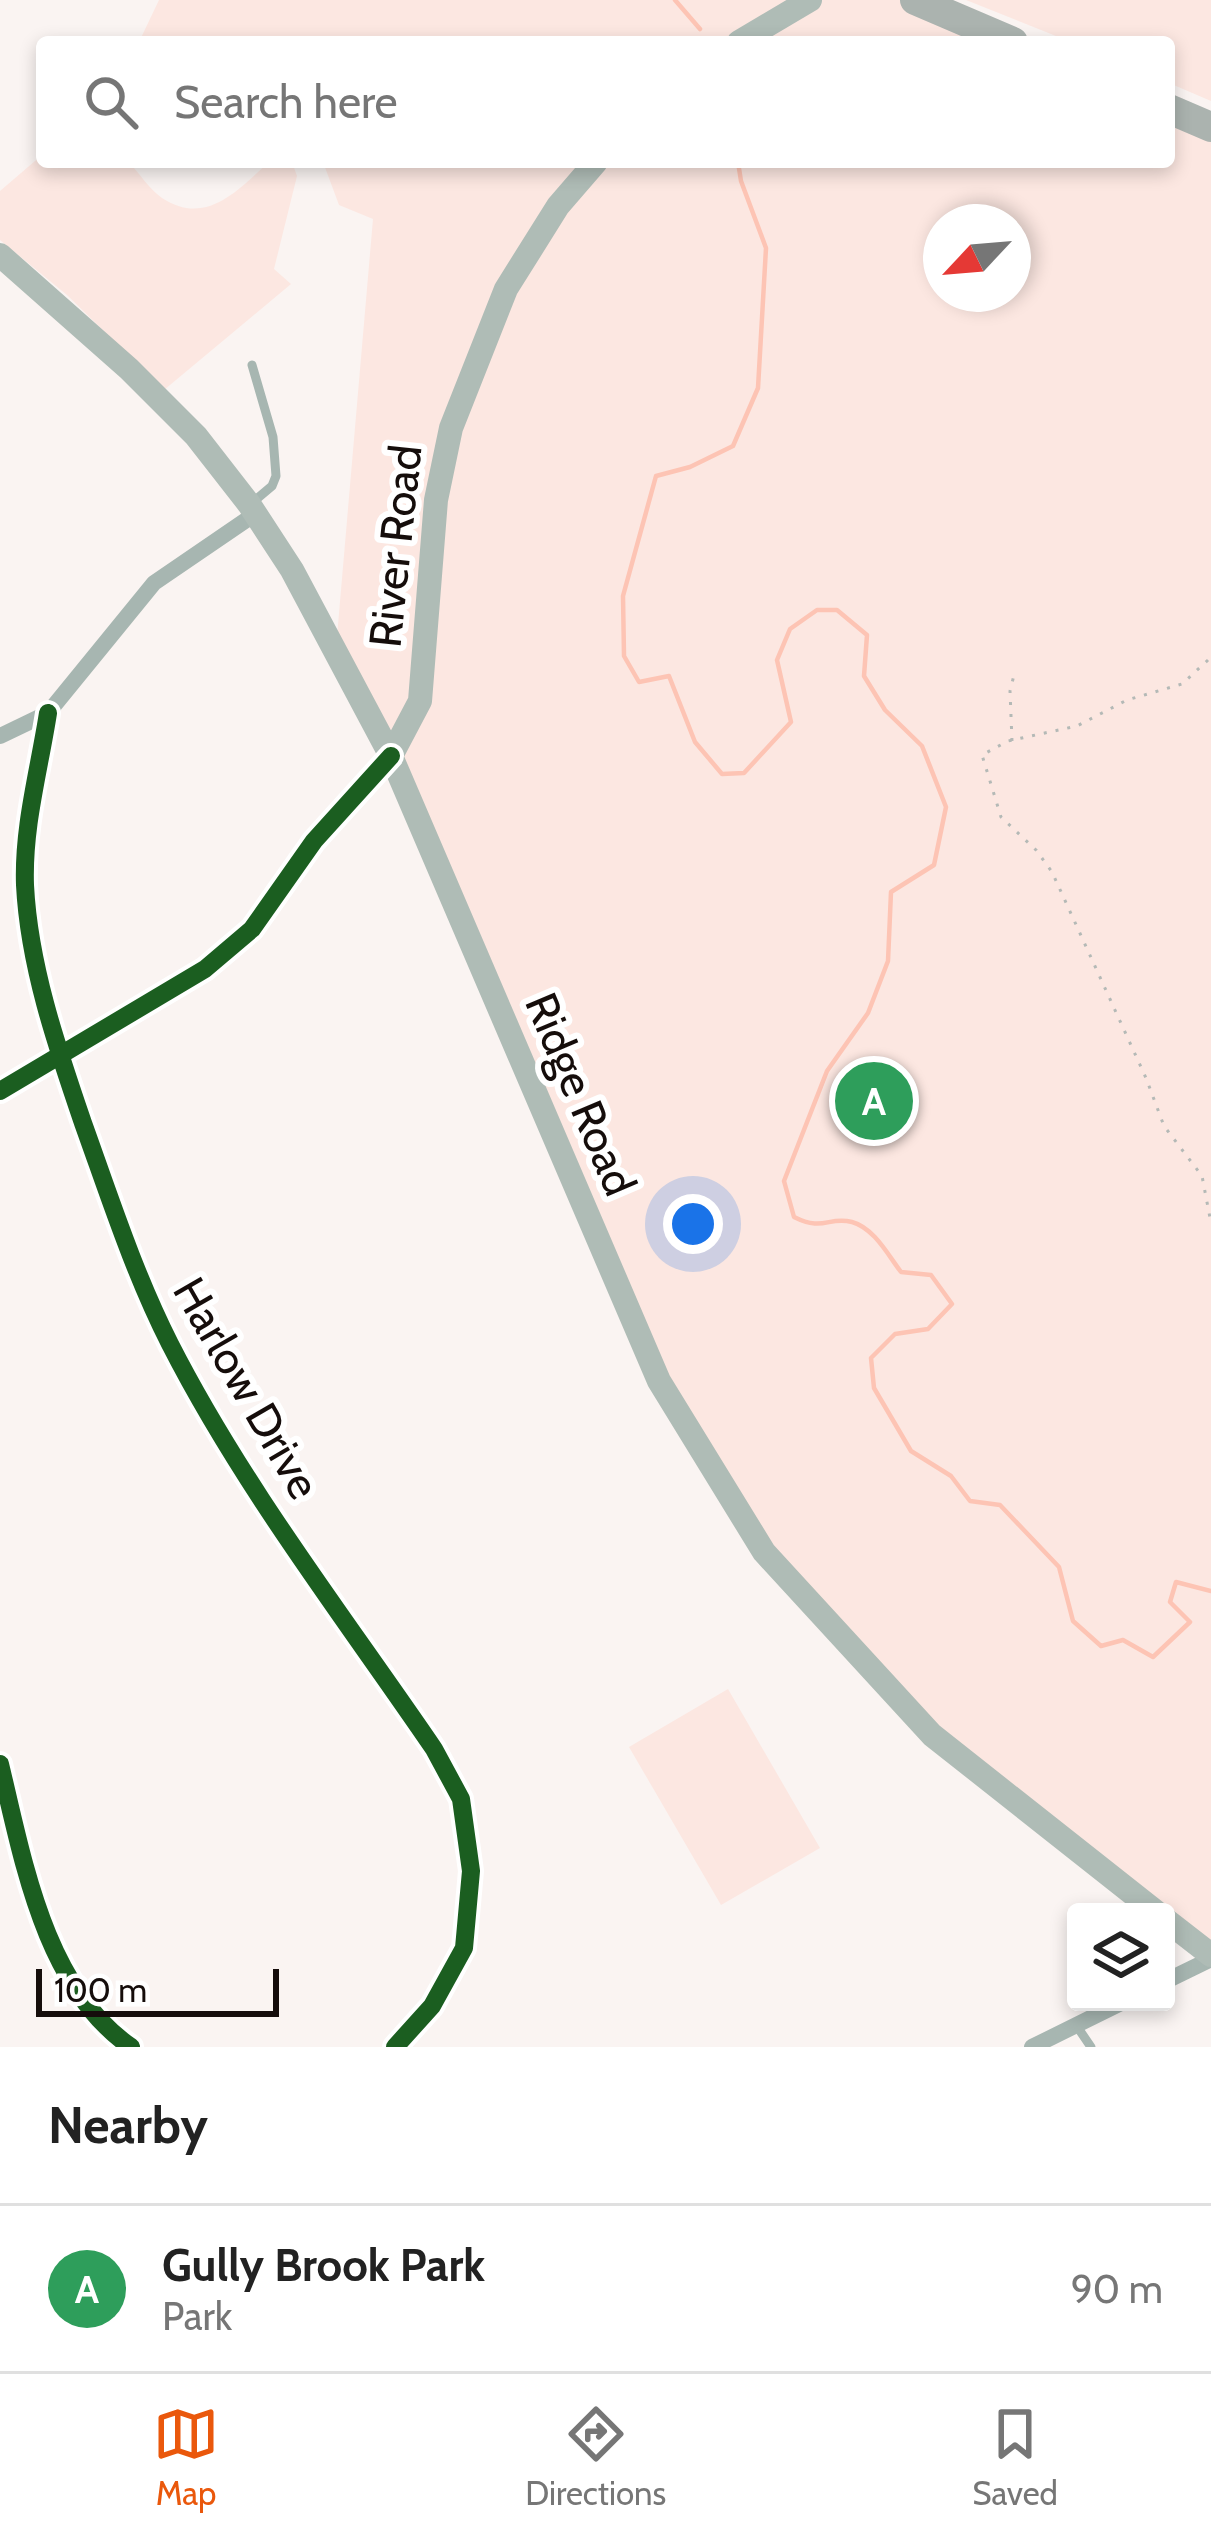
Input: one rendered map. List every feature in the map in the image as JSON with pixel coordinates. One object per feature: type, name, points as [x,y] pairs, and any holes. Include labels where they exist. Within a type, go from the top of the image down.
[{"type":"highway","points":[[921,2],[999,36]]},
{"type":"highway","points":[[1175,112],[1211,127]]},
{"type":"main road","points":[[749,36],[810,0]]},
{"type":"main road","name":"River Road","points":[[391,756],[420,700],[436,500],[451,428],[506,289],[558,206],[591,168]]},
{"type":"main road","name":"Ridge Road","points":[[0,255],[129,369],[196,436],[252,509],[337,648],[391,756],[659,1381],[764,1552],[932,1735],[1145,1903]]},
{"type":"main road","points":[[1175,1927],[1211,1957]]},
{"type":"street","points":[[0,736],[48,713],[154,583],[252,509]]},
{"type":"street","name":"Harlow Drive","points":[[48,713],[26,822],[26,888],[37,968],[60,1058],[136,1274],[214,1426],[434,1749],[461,1799],[471,1870],[464,1948],[431,2006],[395,2047]]},
{"type":"street","points":[[0,1091],[205,969],[253,928],[314,841],[391,756]]},
{"type":"street","points":[[0,1764],[19,1841],[58,1955],[87,2006],[131,2047]]},
{"type":"street","points":[[1175,1976],[1211,1957]]},
{"type":"street","points":[[1031,2047],[1105,2011]]},
{"type":"lane","points":[[252,364],[273,437],[276,476],[252,509]]},
{"type":"lane","points":[[1076,2025],[1091,2047]]},
{"type":"path","points":[[1208,660],[1182,683],[1127,700],[1077,726],[1012,741],[982,755],[1001,817],[1052,872],[1146,1078],[1163,1126],[1202,1176],[1211,1223]]},
{"type":"path","points":[[1012,741],[1010,691],[1015,671]]},
{"type":"shaded area","points":[[159,0],[915,0],[999,36],[142,36]]},
{"type":"shaded area","points":[[966,0],[1211,0],[1211,101],[1175,86],[1175,36],[1056,36]]},
{"type":"shaded area","points":[[1175,112],[1211,127],[1211,1955],[1175,1927],[1175,1903],[1145,1903],[932,1735],[764,1552],[660,1383],[336,648],[373,219],[339,205],[325,168],[1175,168]]},
{"type":"shaded area","points":[[36,160],[36,168],[134,168],[162,198],[193,209],[220,201],[262,168],[294,168],[297,176],[274,269],[291,284],[164,390],[67,295],[0,240],[0,191]]},
{"type":"shaded area","points":[[728,1689],[820,1848],[721,1905],[629,1747]]},
{"type":"waterway","points":[[675,0],[700,29]]},
{"type":"waterway","points":[[739,168],[766,248],[758,388],[733,446],[690,467],[656,476],[623,596],[624,656],[639,682],[669,676],[695,742],[722,774],[744,773],[791,722],[777,660],[790,629],[817,610],[837,610],[867,635],[864,676],[885,710],[922,746],[946,807],[934,865],[891,892],[888,961],[868,1013],[827,1071],[784,1181],[794,1217],[812,1223],[860,1225],[901,1272],[931,1275],[952,1304],[928,1329],[895,1334],[871,1358],[874,1388],[911,1451],[951,1476],[970,1501],[1000,1505],[1059,1567],[1073,1621],[1101,1646],[1123,1640],[1153,1657],[1190,1622],[1170,1602],[1176,1582],[1211,1591]]},
{"type":"cycle path","points":[[48,713],[26,841],[28,915],[54,1036],[123,1235],[170,1344],[229,1449],[434,1749],[461,1799],[471,1871],[464,1948],[432,2006],[395,2047]]},
{"type":"cycle path","points":[[0,1091],[205,969],[252,929],[314,841],[391,756]]},
{"type":"cycle path","points":[[0,1764],[29,1879],[57,1956],[101,2022],[131,2047]]},
{"type":"place","name":"Gully Brook Park","points":[[874,1101]]}]
